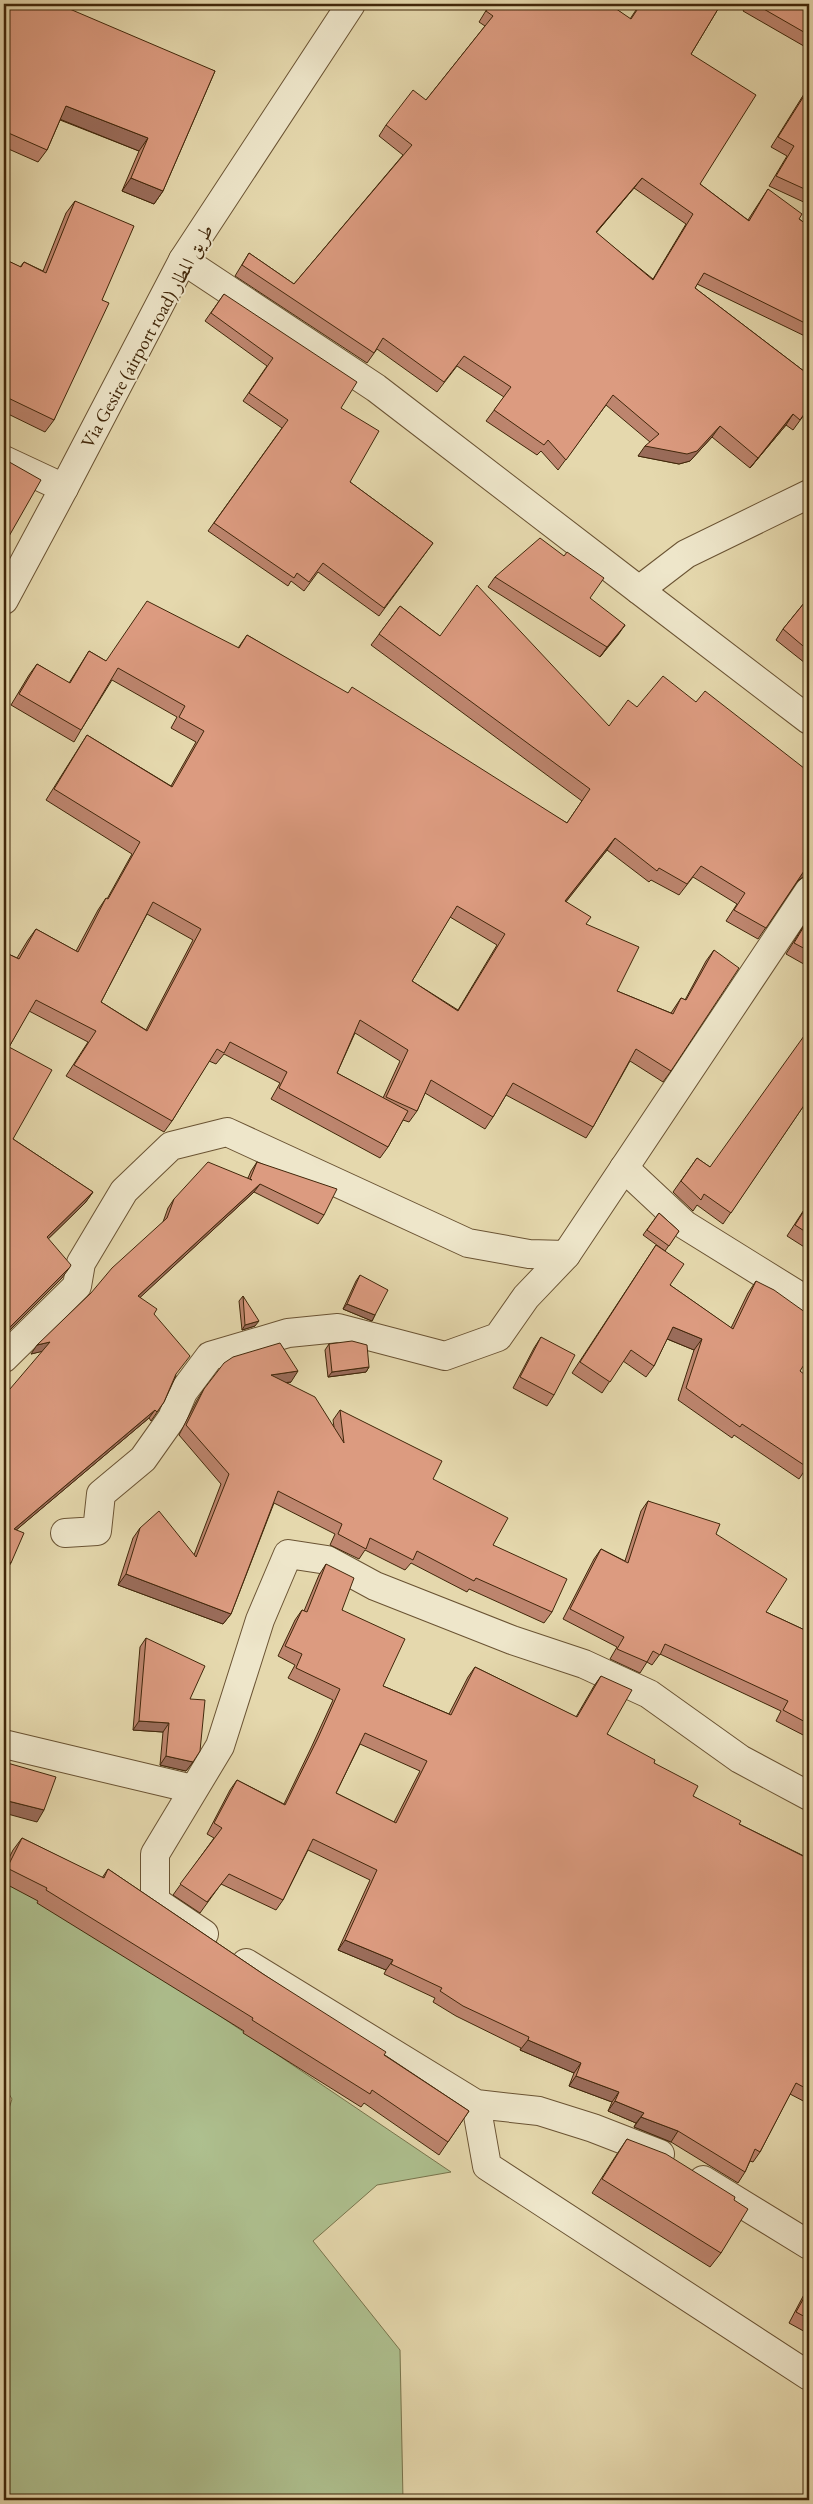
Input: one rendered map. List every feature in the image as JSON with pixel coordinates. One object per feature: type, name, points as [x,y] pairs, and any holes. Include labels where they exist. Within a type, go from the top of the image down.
[{"type":"street","name":"Via Gesire (airport road) طريق المطار","points":[[4,600],[183,260],[351,4]]},
{"type":"street","points":[[183,260],[376,388],[809,720]]},
{"type":"street","points":[[4,460],[64,488]]},
{"type":"street","points":[[639,590],[686,554],[809,494]]},
{"type":"street","points":[[65,1532],[97,1531],[102,1494],[143,1459],[172,1418],[183,1392],[210,1356],[288,1333],[338,1328],[445,1356],[498,1337],[526,1297],[566,1255],[809,891]]},
{"type":"street","points":[[4,1358],[77,1286],[80,1263],[124,1191],[171,1146],[227,1132],[468,1243],[529,1254],[566,1255]]},
{"type":"street","points":[[624,1168],[685,1225],[809,1302]]},
{"type":"street","points":[[809,1796],[740,1759],[649,1694],[592,1667],[512,1640],[375,1586],[327,1560],[288,1554],[260,1620],[220,1746],[155,1854],[155,1901],[263,1974],[476,2104],[539,2111],[593,2128],[663,2155],[809,2245]]},
{"type":"street","points":[[4,1744],[193,1789]]},
{"type":"street","points":[[476,2104],[487,2166],[809,2376]]},
{"type":"green space","points":[[4,1870],[451,2172],[377,2185],[313,2241],[400,2350],[403,2500],[4,2500],[4,2124],[12,2099],[4,2086]]},
{"type":"building","points":[[4,4],[58,4],[215,71],[163,191],[131,178],[148,138],[66,106],[47,150],[4,131]]},
{"type":"building","points":[[491,4],[609,4],[631,19],[641,4],[721,4],[691,54],[756,95],[700,184],[749,221],[768,189],[802,214],[799,219],[809,226],[809,325],[704,273],[695,288],[809,375],[809,407],[800,420],[793,414],[758,458],[720,426],[697,451],[687,454],[645,446],[659,434],[613,395],[566,460],[548,440],[544,445],[494,410],[511,387],[464,356],[444,382],[383,338],[374,353],[242,265],[249,253],[294,284],[412,145],[386,125],[413,90],[426,100],[493,16],[486,11]],"holes":[[[642,178],[693,214],[653,280],[596,232]]]},
{"type":"building","points":[[755,4],[809,4],[809,35]]},
{"type":"building","points":[[809,88],[809,191],[776,176],[794,146],[778,137]]},
{"type":"building","points":[[75,201],[134,226],[102,300],[109,303],[54,420],[4,396],[4,259],[21,267],[24,262],[46,273]]},
{"type":"building","points":[[224,294],[357,382],[341,408],[379,431],[350,482],[433,543],[384,608],[323,563],[309,582],[297,573],[294,578],[214,523],[288,420],[249,393],[273,358],[211,313]]},
{"type":"building","points":[[4,459],[41,480],[4,545]]},
{"type":"building","points":[[540,538],[564,556],[567,552],[604,578],[590,598],[625,625],[607,647],[495,577]]},
{"type":"building","points":[[477,585],[609,726],[628,700],[637,707],[663,676],[696,702],[705,691],[809,772],[809,867],[804,871],[766,928],[734,910],[745,893],[701,866],[687,884],[659,868],[657,871],[615,838],[565,901],[591,917],[586,924],[639,947],[617,991],[673,1014],[681,998],[686,1000],[714,950],[739,968],[671,1071],[636,1049],[593,1127],[513,1083],[493,1117],[431,1080],[417,1111],[386,1097],[408,1050],[360,1020],[337,1073],[408,1111],[388,1147],[279,1088],[287,1072],[230,1042],[224,1053],[217,1049],[172,1121],[74,1065],[96,1031],[36,1000],[9,1047],[52,1070],[13,1139],[93,1192],[47,1237],[71,1265],[70,1267],[4,1333],[4,952],[19,959],[36,929],[78,952],[106,898],[108,899],[140,842],[54,789],[87,735],[172,787],[204,731],[179,717],[185,706],[118,668],[81,730],[19,694],[37,664],[70,683],[89,651],[106,661],[147,601],[239,648],[247,635],[348,693],[352,687],[567,823],[590,789],[379,634],[400,606],[440,636]],"holes":[[[153,902],[201,929],[147,1031],[101,1002]],[[457,906],[505,934],[458,1011],[412,981]]]},
{"type":"building","points":[[809,597],[809,651],[783,629]]},
{"type":"building","points":[[809,918],[809,951],[794,943]]},
{"type":"building","points":[[809,1029],[809,1098],[731,1213],[704,1194],[701,1200],[681,1181],[697,1158],[710,1167]]},
{"type":"building","points":[[208,1162],[252,1180],[250,1179],[257,1162],[337,1189],[324,1215],[260,1184],[138,1296],[157,1309],[154,1314],[190,1356],[176,1374],[164,1402],[157,1412],[155,1410],[14,1529],[24,1533],[11,1563],[4,1560],[4,1396],[50,1342],[37,1345],[91,1293],[112,1268],[167,1218],[174,1199]]},
{"type":"building","points":[[809,1203],[809,1234],[795,1225]]},
{"type":"building","points":[[659,1213],[679,1231],[669,1246],[647,1230]]},
{"type":"building","points":[[656,1245],[684,1264],[670,1285],[733,1329],[756,1281],[774,1290],[809,1315],[809,1357],[800,1371],[809,1378],[809,1464],[807,1467],[742,1424],[740,1427],[686,1388],[702,1339],[673,1327],[654,1366],[631,1350],[610,1382],[580,1362]]},
{"type":"building","points":[[360,1275],[388,1290],[375,1315],[347,1304]]},
{"type":"building","points":[[243,1296],[259,1321],[245,1325]]},
{"type":"building","points":[[541,1337],[575,1355],[554,1395],[520,1377]]},
{"type":"building","points":[[352,1341],[367,1345],[369,1367],[332,1372],[329,1344]]},
{"type":"building","points":[[280,1343],[298,1371],[271,1375],[315,1397],[344,1443],[340,1410],[442,1461],[433,1479],[508,1518],[493,1545],[567,1579],[552,1612],[476,1578],[474,1581],[417,1551],[413,1560],[370,1538],[366,1549],[338,1534],[342,1524],[278,1491],[231,1614],[126,1574],[140,1528],[159,1511],[196,1557],[229,1474],[186,1425],[204,1389],[224,1363],[233,1357]]},
{"type":"building","points":[[648,1501],[720,1524],[716,1534],[787,1579],[766,1612],[809,1632],[809,1724],[783,1710],[788,1701],[665,1644],[660,1655],[653,1651],[647,1662],[617,1649],[624,1637],[570,1609],[601,1549],[628,1563]]},
{"type":"building","points":[[326,1564],[354,1578],[342,1610],[405,1639],[383,1686],[451,1715],[475,1667],[577,1717],[601,1676],[632,1690],[607,1734],[655,1760],[654,1763],[698,1786],[693,1796],[741,1821],[739,1824],[807,1858],[809,1855],[809,2090],[796,2083],[760,2152],[755,2149],[745,2172],[678,2131],[641,2117],[644,2113],[615,2101],[619,2092],[576,2076],[581,2063],[528,2040],[529,2037],[463,2006],[440,1991],[442,1988],[391,1964],[393,1960],[345,1940],[377,1870],[313,1839],[283,1900],[229,1874],[207,1902],[180,1884],[222,1828],[214,1823],[237,1780],[285,1805],[318,1738],[340,1689],[296,1668],[302,1654],[285,1646],[302,1610],[307,1612]],"holes":[[[365,1733],[427,1761],[396,1823],[336,1793]]]},
{"type":"building","points":[[146,1638],[205,1666],[190,1699],[205,1700],[200,1751],[193,1762],[166,1756],[169,1723],[139,1721]]},
{"type":"building","points":[[4,1762],[56,1777],[44,1810],[4,1800]]},
{"type":"building","points":[[22,1838],[104,1878],[108,1869],[263,1974],[386,2052],[384,2055],[469,2111],[448,2142],[372,2090],[370,2094],[252,2020],[253,2018],[46,1890],[47,1888],[7,1868]]},
{"type":"building","points":[[627,2139],[666,2154],[735,2197],[734,2200],[748,2209],[721,2253],[602,2179]]},
{"type":"building","points":[[809,2289],[809,2319],[796,2312]]}]
